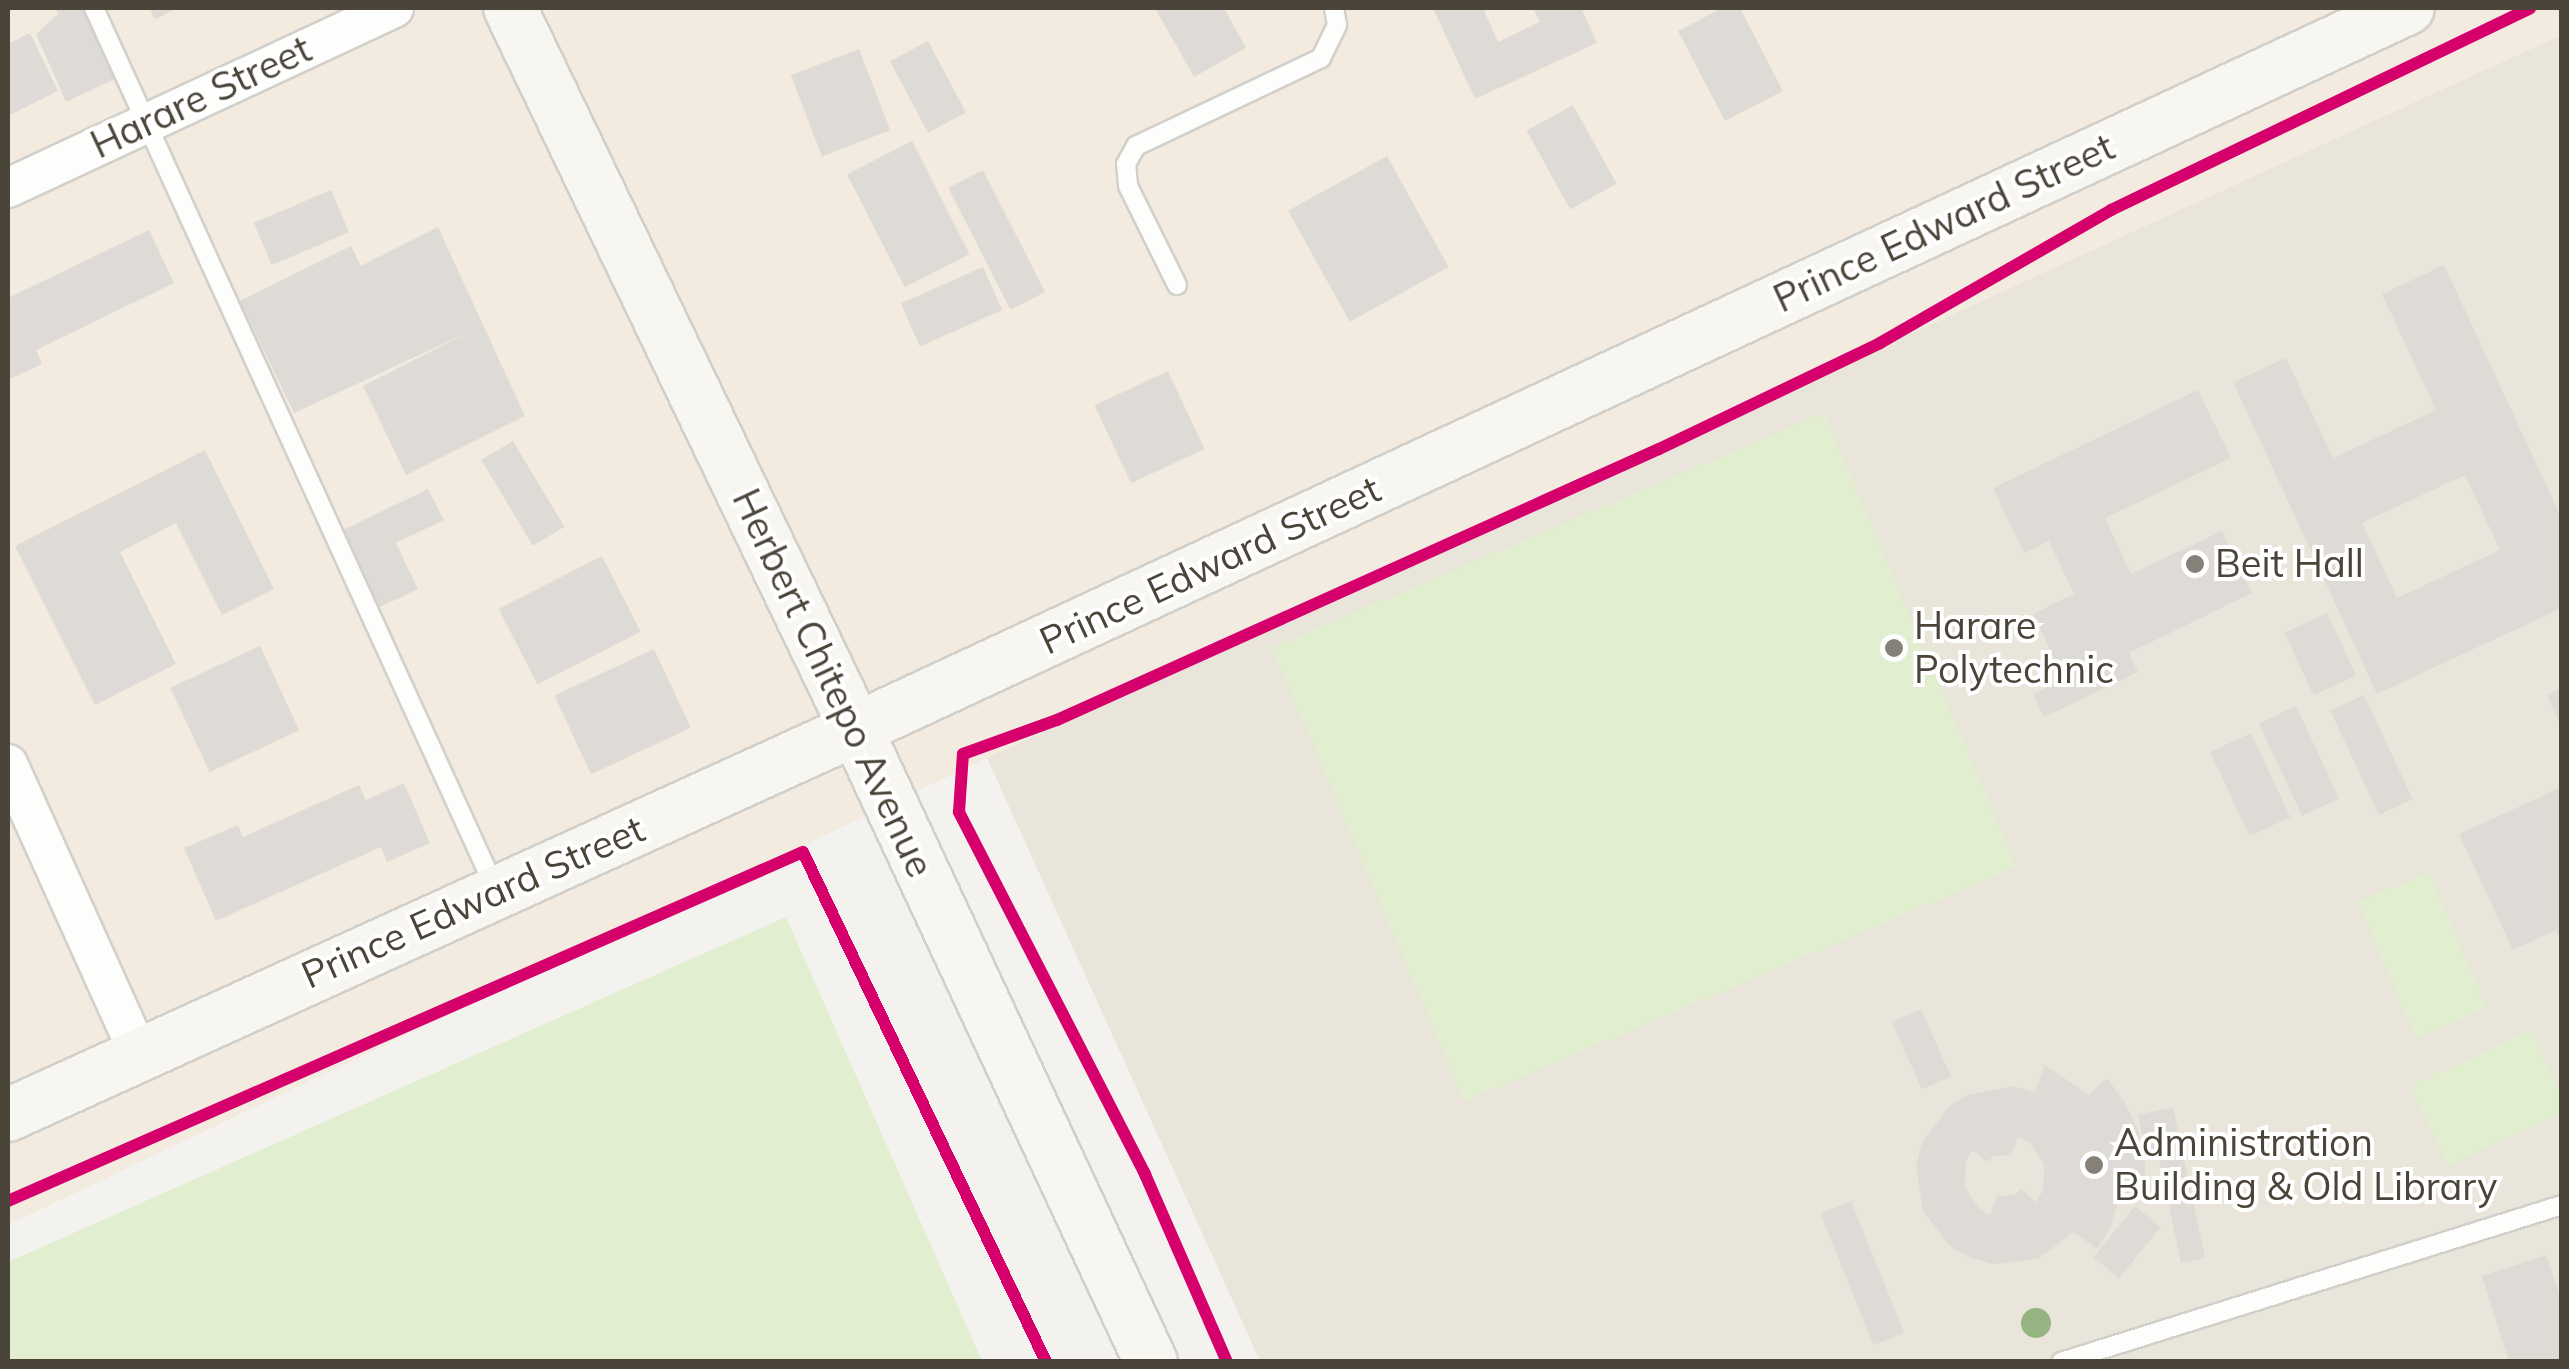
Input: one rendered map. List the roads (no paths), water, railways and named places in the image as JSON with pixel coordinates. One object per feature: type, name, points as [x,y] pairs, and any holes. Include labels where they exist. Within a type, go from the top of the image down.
[{"type":"main road","name":"Herbert Chitepo Avenue","points":[[510,8],[856,730],[1151,1362]]},
{"type":"main road","name":"Prince Edward Street","points":[[8,1115],[856,730],[2408,8]]},
{"type":"street","name":"Harare Street","points":[[8,188],[394,8]]},
{"type":"street","points":[[8,764],[139,1054]]},
{"type":"lane","points":[[94,8],[497,892]]},
{"type":"lane","points":[[1177,285],[1128,186],[1126,164],[1136,146],[1321,58],[1337,24],[1334,8]]},
{"type":"lane","points":[[2062,1361],[2562,1205]]},
{"type":"place","name":"Beit Hall","points":[[2195,564]]},
{"type":"place","name":"Harare Polytechnic","points":[[1894,648]]},
{"type":"place","name":"Administration Building & Old Library","points":[[2094,1165]]}]
